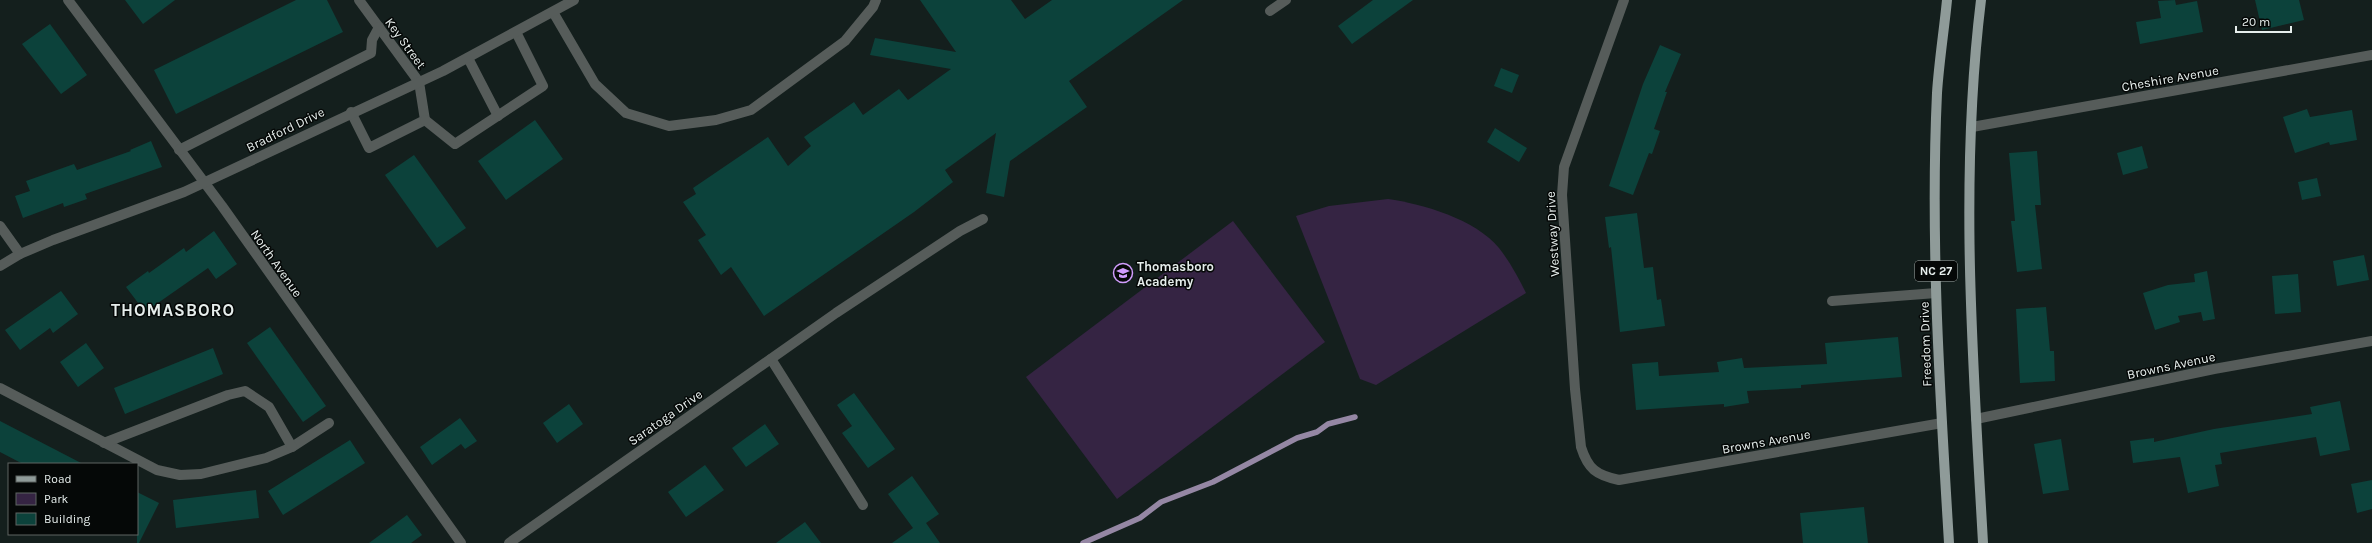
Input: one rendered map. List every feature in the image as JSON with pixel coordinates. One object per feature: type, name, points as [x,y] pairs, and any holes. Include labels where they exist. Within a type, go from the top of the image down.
[{"type":"main road","name":"Freedom Drive","points":[[1947,0],[1937,92],[1935,223],[1936,293],[1949,543]]},
{"type":"main road","name":"NC 27","points":[[1981,0],[1975,49],[1968,215],[1976,419],[1983,543]]},
{"type":"street","name":"North Avenue","points":[[68,0],[204,182],[461,543]]},
{"type":"street","name":"Key Street","points":[[359,0],[419,82]]},
{"type":"street","name":"Bradford Drive","points":[[0,266],[20,254],[184,192],[468,58],[574,0]]},
{"type":"street","points":[[553,12],[595,84],[626,113],[669,126],[716,120],[751,110],[845,41],[873,7],[876,0]]},
{"type":"street","points":[[1270,11],[1286,0]]},
{"type":"street","name":"Westway Drive","points":[[1595,472],[1584,456],[1581,447],[1575,389],[1562,195],[1568,154],[1624,0]]},
{"type":"street","points":[[179,150],[371,53],[372,40],[379,27]]},
{"type":"street","points":[[419,82],[425,120],[455,144],[543,86],[516,32]]},
{"type":"street","name":"Cheshire Avenue","points":[[1972,127],[2372,55]]},
{"type":"street","points":[[468,58],[498,116]]},
{"type":"street","points":[[351,112],[370,148],[425,120]]},
{"type":"street","name":"Saratoga Drive","points":[[508,543],[836,313],[960,231],[983,219]]},
{"type":"street","points":[[0,226],[20,254]]},
{"type":"street","points":[[1832,301],[1936,293]]},
{"type":"street","name":"Browns Avenue","points":[[1976,419],[2214,369],[2372,341]]},
{"type":"street","points":[[771,359],[863,506]]},
{"type":"street","points":[[0,388],[157,470],[180,475],[201,474],[266,458],[292,447],[329,423]]},
{"type":"street","points":[[104,442],[228,395],[245,391],[269,407],[292,447]]},
{"type":"street","name":"Browns Avenue","points":[[1595,472],[1618,480],[1942,423]]},
{"type":"green space","points":[[1388,199],[1402,201],[1448,214],[1476,229],[1489,238],[1499,248],[1514,270],[1526,293],[1376,385],[1360,379],[1296,216],[1329,206]]},
{"type":"green space","points":[[1233,221],[1325,342],[1117,499],[1026,377]]},
{"type":"building","points":[[125,0],[175,0],[143,24]]},
{"type":"building","points":[[296,0],[327,0],[343,32],[176,114],[154,70]]},
{"type":"building","points":[[920,0],[1011,0],[1025,19],[1052,0],[1183,0],[1069,81],[1087,107],[1010,161],[1004,197],[986,193],[996,133],[945,170],[953,182],[914,212],[764,316],[731,267],[721,275],[698,240],[706,235],[683,202],[696,194],[693,188],[768,137],[788,166],[811,146],[804,137],[854,102],[863,115],[899,89],[908,100],[951,69],[870,55],[875,38],[956,52]]},
{"type":"building","points":[[1373,0],[1413,0],[1352,44],[1338,26]]},
{"type":"building","points":[[2175,0],[2176,5],[2197,1],[2203,32],[2140,44],[2136,22],[2161,18],[2158,1]]},
{"type":"building","points":[[2255,0],[2299,0],[2304,20],[2262,30]]},
{"type":"building","points":[[50,24],[87,75],[61,94],[22,44]]},
{"type":"building","points":[[1660,45],[1681,54],[1665,92],[1667,92],[1654,129],[1660,131],[1652,154],[1649,153],[1633,195],[1609,186],[1643,84]]},
{"type":"building","points":[[1501,68],[1519,75],[1512,93],[1494,86]]},
{"type":"building","points":[[2307,109],[2310,117],[2352,110],[2357,140],[2330,145],[2329,142],[2295,153],[2283,117]]},
{"type":"building","points":[[535,120],[563,159],[506,200],[478,161]]},
{"type":"building","points":[[1495,128],[1527,148],[1519,162],[1487,142]]},
{"type":"building","points":[[151,141],[162,167],[85,194],[87,199],[64,207],[63,203],[23,218],[15,196],[30,191],[26,181],[74,164],[77,170],[131,151],[130,150]]},
{"type":"building","points":[[2142,146],[2148,168],[2123,175],[2117,153]]},
{"type":"building","points":[[2037,151],[2041,205],[2035,205],[2042,269],[2017,272],[2011,221],[2015,221],[2009,153]]},
{"type":"building","points":[[414,155],[466,228],[437,248],[385,175]]},
{"type":"building","points":[[2317,178],[2321,196],[2302,200],[2298,182]]},
{"type":"building","points":[[1637,213],[1644,268],[1653,267],[1657,300],[1661,299],[1665,326],[1620,332],[1611,247],[1609,248],[1605,217]]},
{"type":"building","points":[[214,231],[237,264],[216,279],[208,268],[145,312],[126,287],[148,271],[149,273],[184,248],[186,252]]},
{"type":"building","points":[[2364,255],[2369,280],[2337,286],[2333,261]]},
{"type":"building","points":[[2207,271],[2215,319],[2203,321],[2201,312],[2178,316],[2180,322],[2155,330],[2143,293],[2168,285],[2195,282],[2194,274]]},
{"type":"building","points":[[2298,274],[2301,312],[2275,314],[2272,276]]},
{"type":"building","points":[[61,291],[78,314],[53,333],[50,328],[20,350],[5,330]]},
{"type":"building","points":[[2046,307],[2050,351],[2054,351],[2055,381],[2020,383],[2016,309]]},
{"type":"building","points":[[270,327],[326,406],[303,422],[247,343]]},
{"type":"building","points":[[1898,337],[1902,377],[1801,385],[1801,388],[1747,391],[1749,403],[1724,407],[1724,404],[1636,410],[1632,364],[1658,362],[1659,376],[1719,372],[1717,362],[1742,358],[1744,368],[1827,364],[1825,343]]},
{"type":"building","points":[[86,343],[104,368],[78,387],[60,362]]},
{"type":"building","points":[[213,348],[223,374],[125,414],[114,388]]},
{"type":"building","points":[[854,393],[895,449],[868,468],[842,433],[852,426],[837,405]]},
{"type":"building","points":[[2340,401],[2350,450],[2320,456],[2316,437],[2220,453],[2222,464],[2215,465],[2219,486],[2188,493],[2180,457],[2133,463],[2130,441],[2154,438],[2154,442],[2214,429],[2312,414],[2310,407]]},
{"type":"building","points":[[569,404],[583,424],[557,443],[543,423]]},
{"type":"building","points":[[460,418],[477,441],[465,449],[461,444],[432,465],[420,447]]},
{"type":"building","points":[[0,421],[81,463],[21,463],[0,452]]},
{"type":"building","points":[[765,424],[779,444],[746,467],[732,448]]},
{"type":"building","points":[[2061,439],[2069,490],[2043,494],[2034,444]]},
{"type":"building","points":[[350,440],[365,463],[283,515],[268,491]]},
{"type":"building","points":[[705,465],[724,490],[686,517],[668,492]]},
{"type":"building","points":[[912,476],[939,514],[926,523],[940,543],[892,543],[913,528],[888,494]]},
{"type":"building","points":[[2372,480],[2372,509],[2357,513],[2351,484]]},
{"type":"building","points":[[256,490],[259,518],[176,528],[173,500]]},
{"type":"building","points":[[138,492],[159,503],[139,543],[137,543]]},
{"type":"building","points":[[1864,507],[1868,543],[1803,543],[1800,513]]},
{"type":"building","points":[[407,515],[422,535],[411,543],[369,543]]},
{"type":"building","points":[[805,522],[821,543],[776,543]]},
{"type":"waterway","points":[[1083,543],[1140,518],[1161,502],[1213,482],[1297,438],[1317,432],[1328,424],[1355,417]]},
{"type":"place","name":"Thomasboro Academy","points":[[1123,273]]},
{"type":"district","name":"THOMASBORO","points":[[173,310]]}]
